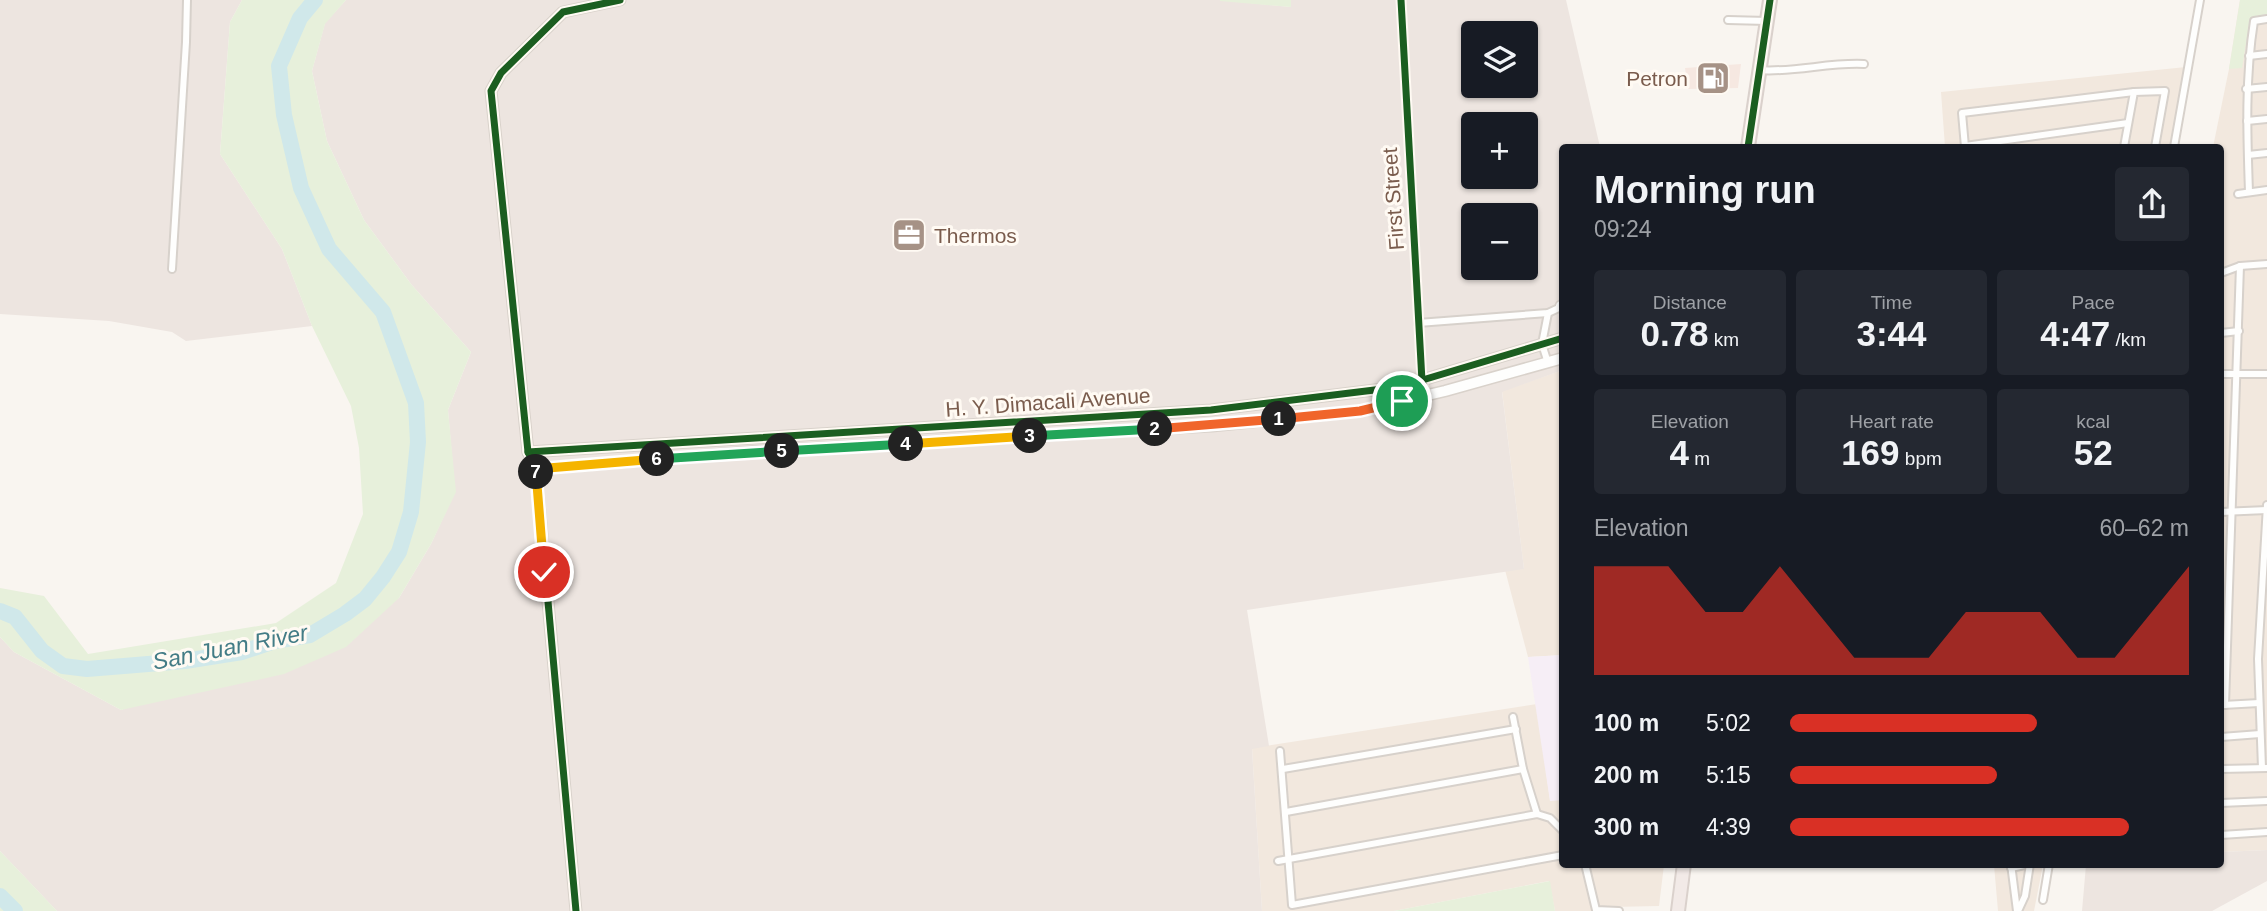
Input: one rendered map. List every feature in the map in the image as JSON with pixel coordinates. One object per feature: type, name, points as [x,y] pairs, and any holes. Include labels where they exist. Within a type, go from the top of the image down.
[{"type":"highway","points":[[1748,144],[1770,0]]},
{"type":"highway","points":[[1678,911],[1683,868]]},
{"type":"street","points":[[172,269],[187,0]]},
{"type":"street","points":[[576,911],[536,469],[528,452],[491,91],[500,73],[563,12],[620,0]]},
{"type":"street","name":"First Street","points":[[1401,0],[1418,323],[1422,381],[1426,395]]},
{"type":"street","points":[[2175,144],[2200,0]]},
{"type":"street","points":[[2249,192],[2246,89],[2249,55],[2254,21],[2267,19]]},
{"type":"street","points":[[1728,20],[1767,21]]},
{"type":"street","points":[[2249,55],[2267,54]]},
{"type":"street","points":[[1758,70],[1779,72],[1864,64]]},
{"type":"street","points":[[2246,89],[2267,87]]},
{"type":"street","points":[[1965,144],[1962,113],[2134,92],[2165,91],[2156,144]]},
{"type":"street","points":[[2124,144],[2134,92]]},
{"type":"street","points":[[2247,121],[2267,119]]},
{"type":"street","points":[[1979,144],[2128,123]]},
{"type":"street","points":[[2248,155],[2267,153]]},
{"type":"street","points":[[2238,194],[2267,190]]},
{"type":"street","points":[[2224,272],[2240,266],[2267,264]]},
{"type":"street","points":[[2224,684],[2240,266]]},
{"type":"street","points":[[1418,323],[1548,313],[1559,308]]},
{"type":"street","points":[[1548,313],[1542,344],[1548,363]]},
{"type":"street","points":[[2224,333],[2239,331]]},
{"type":"street","name":"H. Y. Dimacali Avenue","points":[[528,452],[1211,410],[1356,393],[1422,381],[1559,339]]},
{"type":"street","name":"H. Y. Dimacali Avenue","points":[[536,469],[748,452],[1212,426],[1360,411],[1559,359]]},
{"type":"street","points":[[2224,374],[2267,374]]},
{"type":"street","points":[[1211,410],[1212,426]]},
{"type":"street","points":[[2224,769],[2264,768],[2260,734],[2258,659],[2267,505]]},
{"type":"street","points":[[2224,512],[2267,510]]},
{"type":"street","points":[[2258,659],[2267,659]]},
{"type":"street","points":[[2224,705],[2259,703]]},
{"type":"street","points":[[1513,717],[1523,768],[1537,814]]},
{"type":"street","points":[[1283,769],[1516,729]]},
{"type":"street","points":[[2224,737],[2260,734]]},
{"type":"street","points":[[1280,751],[1292,905],[1559,856]]},
{"type":"street","points":[[1286,812],[1523,768]]},
{"type":"street","points":[[2224,803],[2267,801]]},
{"type":"street","points":[[1278,861],[1537,814],[1549,818],[1559,827]]},
{"type":"street","points":[[2224,835],[2267,832]]},
{"type":"street","points":[[1585,868],[1596,910],[1619,911]]},
{"type":"street","points":[[2011,868],[2018,911]]},
{"type":"street","points":[[2018,911],[2025,896],[2028,868]]},
{"type":"street","points":[[2043,901],[2048,868]]},
{"type":"shaded area","points":[[0,0],[242,0],[230,22],[220,154],[282,249],[312,326],[186,341],[172,332],[109,321],[0,314]]},
{"type":"shaded area","points":[[346,0],[1220,0],[1291,7],[1291,0],[1566,0],[1599,144],[1559,144],[1559,371],[1502,392],[1524,569],[1247,610],[1269,746],[1252,749],[1262,911],[57,911],[0,851],[0,637],[14,652],[121,710],[399,598],[431,544],[455,492],[448,410],[471,352],[411,284],[364,220],[327,141],[312,71],[325,23]]},
{"type":"shaded area","points":[[2240,0],[2267,0],[2267,850],[2224,852],[2224,144],[2214,144]]},
{"type":"shaded area","name":"Petron","points":[[1741,64],[1738,88],[1688,89],[1685,68]]},
{"type":"shaded area","points":[[2186,67],[2173,144],[1945,144],[1941,92]]},
{"type":"shaded area","points":[[1559,371],[1559,655],[1528,657],[1505,570],[1524,569],[1502,391]]},
{"type":"shaded area","points":[[1559,655],[1559,800],[1550,801],[1528,657]]},
{"type":"shaded area","points":[[1537,704],[1550,800],[1559,800],[1559,868],[1664,868],[1659,906],[1611,907],[1611,911],[1555,911],[1549,881],[1394,911],[1262,911],[1252,748]]},
{"type":"shaded area","points":[[2267,850],[2267,881],[2212,911],[2082,911],[2086,868],[2224,868],[2224,852]]},
{"type":"shaded area","points":[[1994,868],[2042,868],[2034,911],[1998,911]]},
{"type":"green space","points":[[242,0],[346,0],[325,24],[312,71],[327,141],[364,220],[411,284],[471,352],[448,410],[456,492],[431,544],[399,598],[346,647],[284,674],[121,710],[14,652],[0,637],[0,588],[44,596],[88,654],[276,623],[336,583],[363,514],[359,448],[351,406],[312,326],[282,249],[220,154],[230,22]]},
{"type":"green space","points":[[1291,0],[1291,7],[1220,1]]},
{"type":"green space","points":[[2240,0],[2267,0],[2267,15],[2250,19],[2242,68],[2229,69]]},
{"type":"green space","points":[[0,851],[57,911],[0,911]]},
{"type":"green space","points":[[1550,881],[1555,911],[1394,911]]},
{"type":"waterway","name":"San Juan River","points":[[0,611],[15,617],[42,651],[63,666],[87,669],[185,661],[242,652],[275,641],[310,635],[365,599],[399,552],[411,512],[418,442],[416,403],[383,312],[329,249],[301,188],[284,115],[279,66],[300,18],[315,0]]},
{"type":"waterway","name":"San Juan River","points":[[0,896],[15,911]]},
{"type":"cycle path","points":[[576,911],[536,469],[528,452],[491,91],[501,73],[563,12],[620,0]]},
{"type":"cycle path","points":[[1401,0],[1422,381],[1426,395]]},
{"type":"cycle path","points":[[1748,144],[1770,0]]},
{"type":"cycle path","points":[[528,452],[1211,410],[1399,387],[1559,339]]},
{"type":"place","name":"Petron","points":[[1713,78]]},
{"type":"place","name":"Thermos","points":[[909,235]]},
{"type":"route","points":[[544,572],[536,469],[748,452],[1212,426],[1360,411],[1402,401]]}]
